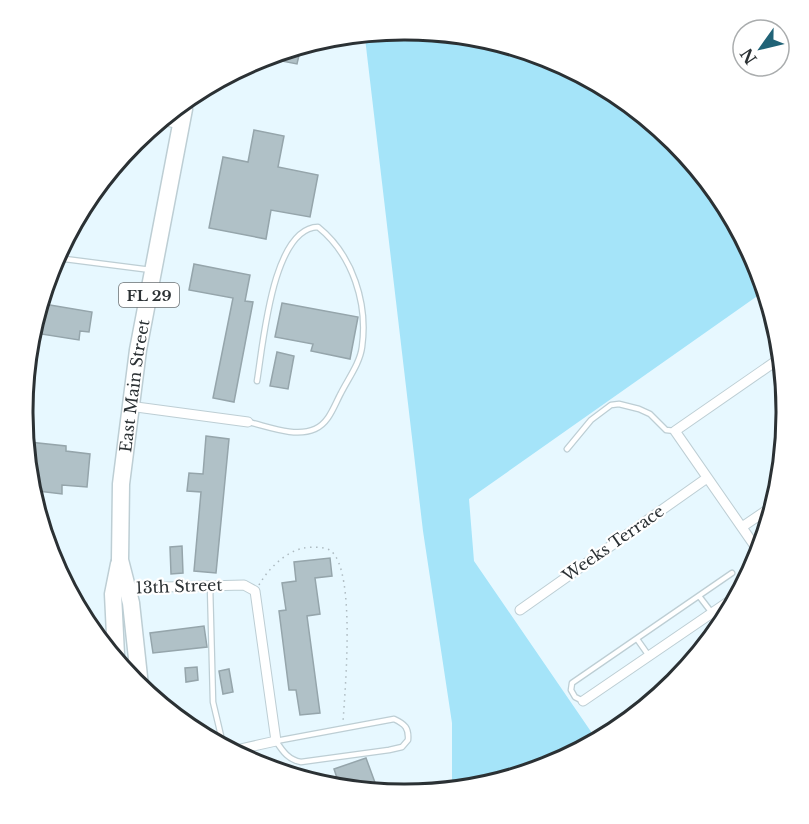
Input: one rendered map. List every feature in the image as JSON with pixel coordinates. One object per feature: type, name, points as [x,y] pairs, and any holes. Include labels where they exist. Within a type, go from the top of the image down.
[{"type":"highway","name":"East Main Street","points":[[137,669],[121,588],[121,484],[129,406],[177,118]]},
{"type":"highway","name":"East Main Street","points":[[109,636],[121,588]]},
{"type":"street","points":[[752,542],[675,431],[773,362]]},
{"type":"street","points":[[129,406],[248,422]]},
{"type":"street","name":"Weeks Terrace","points":[[520,610],[707,478]]},
{"type":"street","points":[[742,527],[761,514]]},
{"type":"street","name":"13th Street","points":[[121,588],[244,585],[255,591]]},
{"type":"street","points":[[246,748],[276,741],[255,591]]},
{"type":"street","points":[[583,701],[720,608]]},
{"type":"lane","points":[[248,422],[294,432],[308,432],[318,428],[327,421],[358,361],[362,347],[357,282],[341,253],[318,227],[311,227],[293,242],[280,262],[257,381]]},
{"type":"lane","points":[[66,259],[130,265],[153,271]]},
{"type":"lane","points":[[567,449],[591,420],[611,405],[619,404],[639,409],[650,414],[666,430],[675,431]]},
{"type":"lane","points":[[583,701],[575,697],[571,690],[572,683],[732,573]]},
{"type":"lane","points":[[210,586],[213,702],[221,735]]},
{"type":"lane","points":[[699,596],[712,613]]},
{"type":"lane","points":[[637,639],[649,656]]},
{"type":"lane","points":[[393,719],[404,724],[409,732],[408,740],[402,747],[312,763],[294,761],[284,753],[276,741],[393,719]]},
{"type":"path","points":[[255,591],[285,556],[303,548],[324,548],[331,551],[338,560],[346,598],[347,634],[343,728]]},
{"type":"shaded area","points":[[380,41],[429,41],[501,53],[569,79],[611,103],[631,117],[667,149],[699,186],[738,248],[757,296],[469,499],[474,561],[592,733],[524,764],[501,771],[452,780],[452,723],[423,531],[366,43]]},
{"type":"building","points":[[299,56],[297,64],[282,61]]},
{"type":"building","points":[[254,130],[284,136],[278,167],[318,175],[310,217],[271,210],[266,239],[209,228],[223,157],[248,162]]},
{"type":"building","points":[[194,264],[250,275],[245,301],[253,302],[234,402],[213,398],[233,298],[189,290]]},
{"type":"building","points":[[282,303],[358,317],[350,359],[311,351],[313,344],[275,337]]},
{"type":"building","points":[[49,305],[92,312],[89,332],[80,331],[79,340],[41,334]]},
{"type":"building","points":[[277,352],[294,356],[288,389],[270,386]]},
{"type":"building","points":[[206,436],[229,439],[216,573],[194,571],[201,492],[187,491],[189,473],[203,474]]},
{"type":"building","points":[[35,443],[66,446],[66,451],[90,454],[87,487],[62,485],[62,494],[42,491]]},
{"type":"building","points":[[182,546],[183,573],[171,574],[170,547]]},
{"type":"building","points":[[330,558],[332,576],[315,578],[320,614],[307,616],[320,713],[300,715],[296,690],[289,690],[279,611],[286,610],[282,583],[296,581],[294,562]]},
{"type":"building","points":[[204,626],[207,647],[153,653],[150,633]]},
{"type":"building","points":[[197,667],[198,680],[186,682],[185,668]]},
{"type":"building","points":[[229,669],[233,692],[223,694],[219,671]]},
{"type":"building","points":[[366,758],[375,782],[337,777],[334,769]]}]
